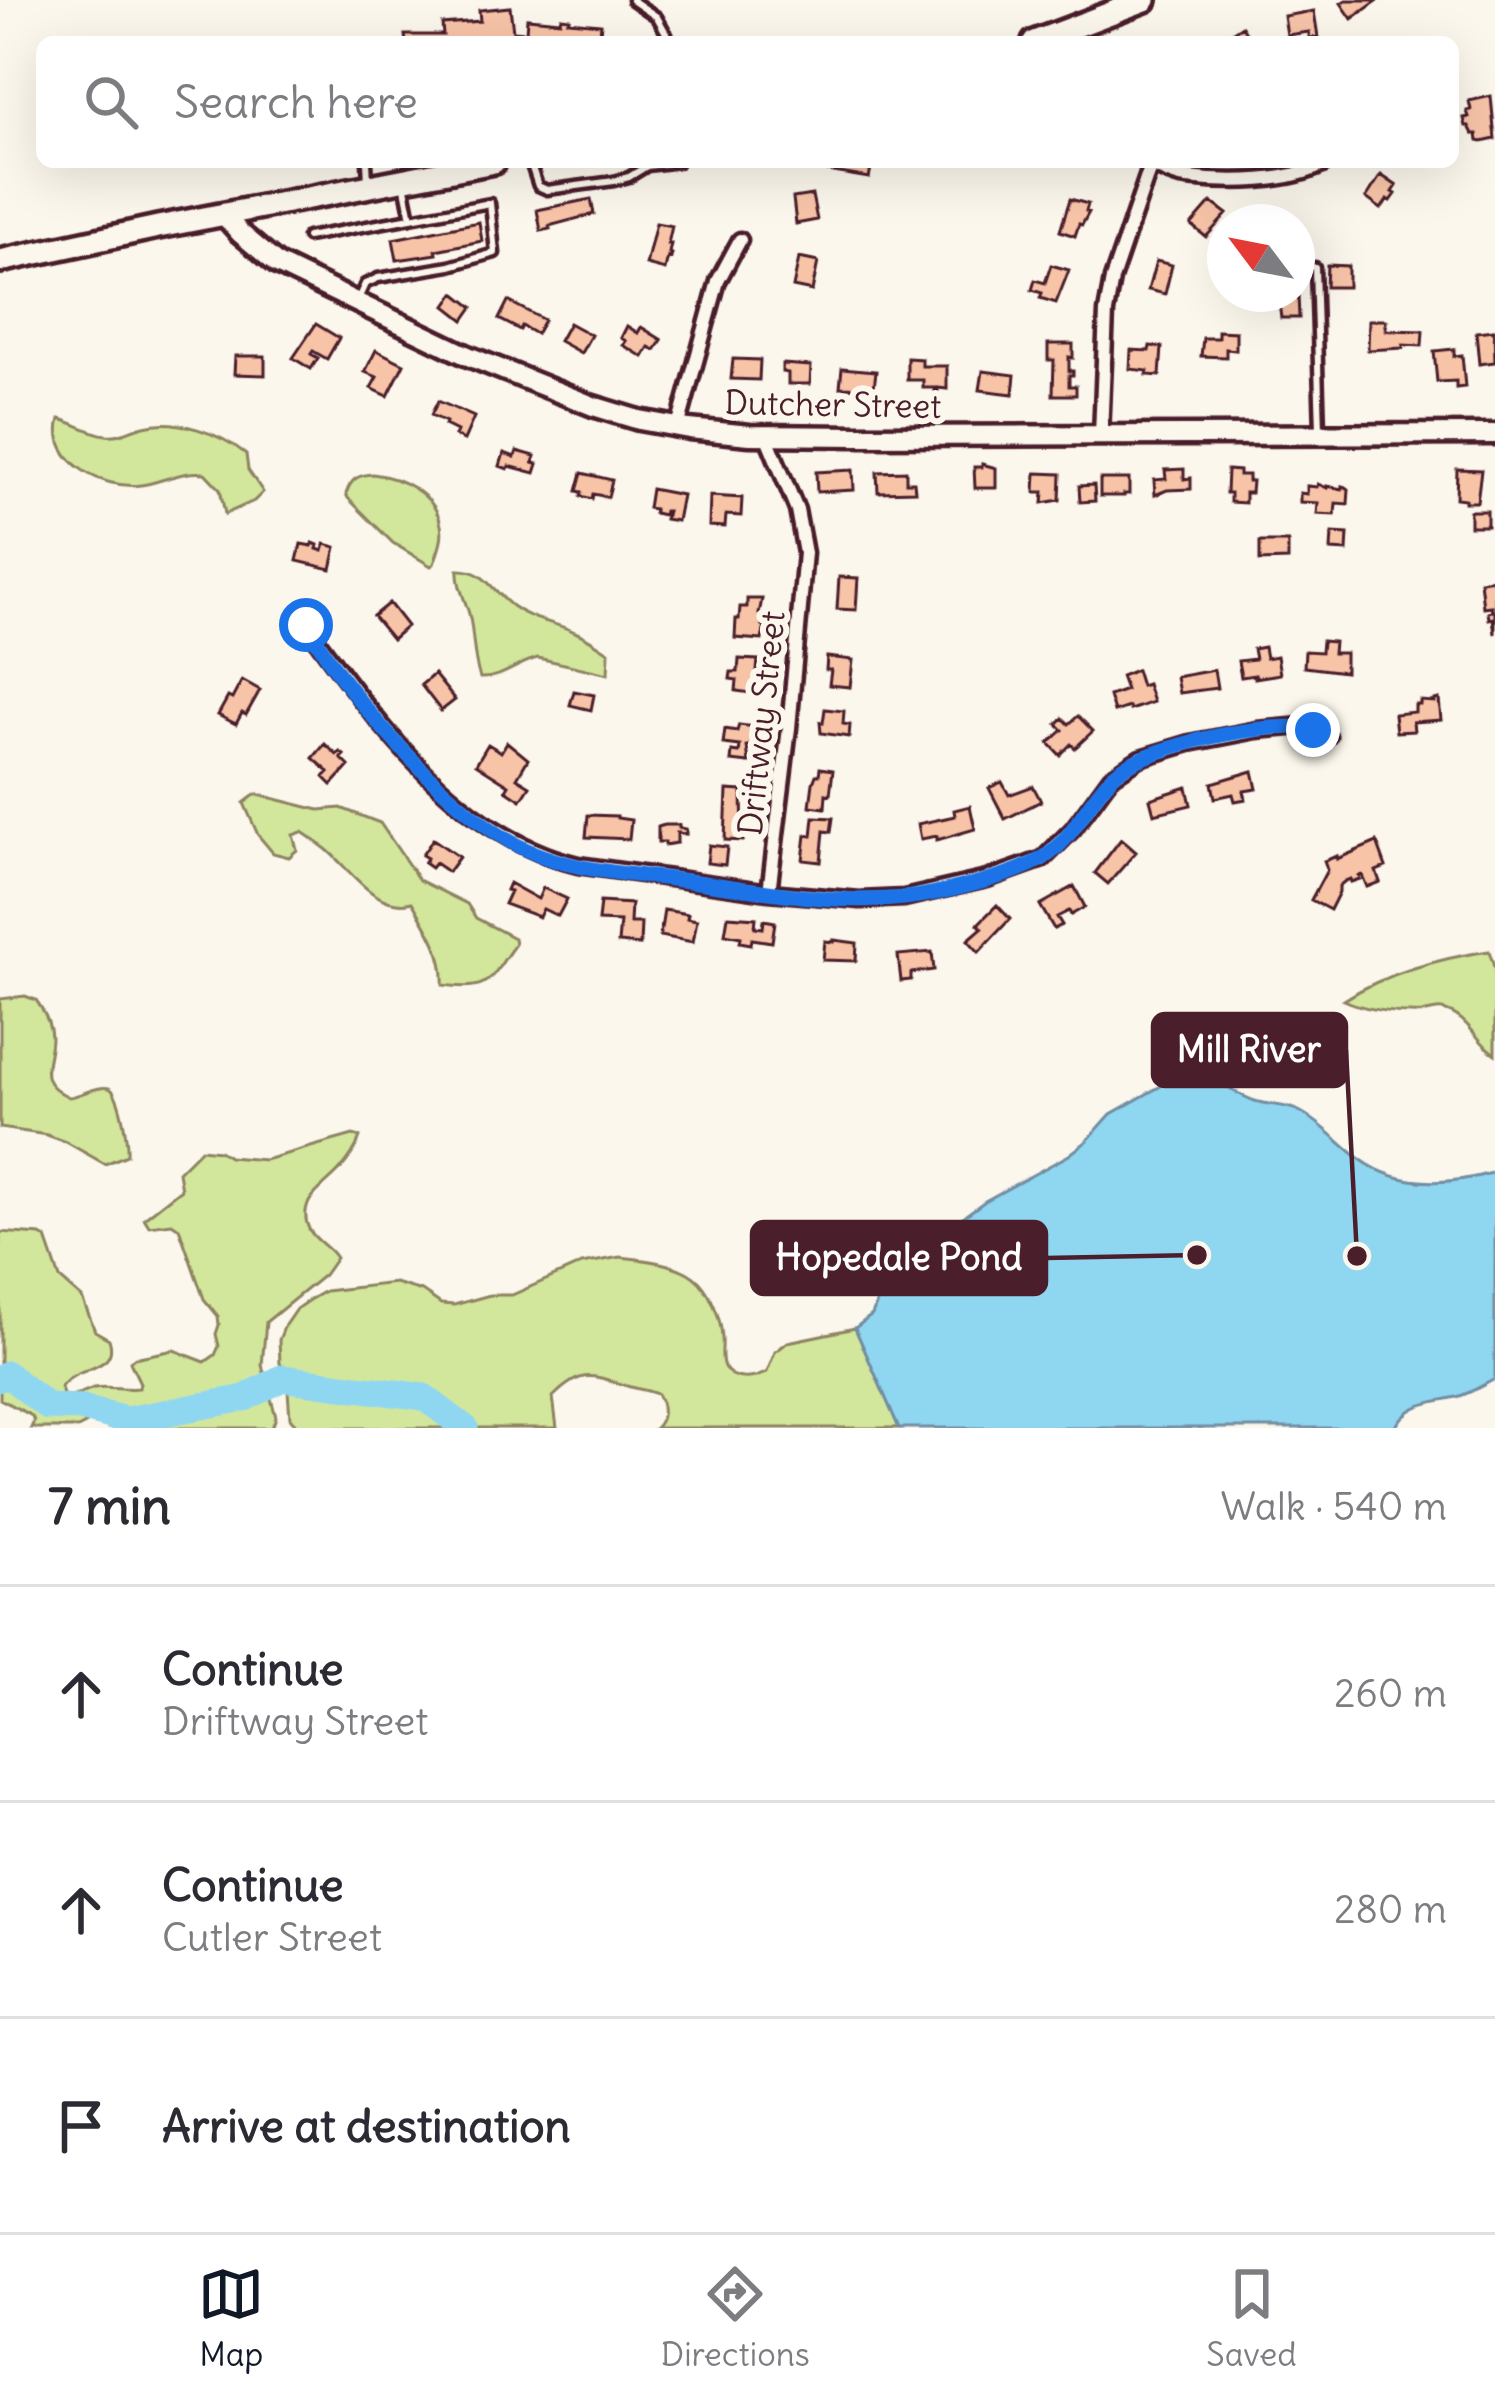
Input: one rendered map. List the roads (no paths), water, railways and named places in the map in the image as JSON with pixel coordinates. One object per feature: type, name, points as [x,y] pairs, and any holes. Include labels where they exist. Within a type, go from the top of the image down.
[{"type":"main road","points":[[1046,36],[1103,8],[1145,0]]},
{"type":"main road","points":[[0,261],[462,168]]},
{"type":"street","points":[[1101,436],[1106,313],[1112,279],[1150,168]]},
{"type":"street","points":[[1159,168],[1184,178],[1238,179],[1284,177],[1315,168]]},
{"type":"street","name":"Dutcher Street","points":[[224,214],[277,264],[468,356],[539,387],[639,421],[677,428],[766,435],[1495,434]]},
{"type":"street","points":[[677,428],[718,281],[740,240]]},
{"type":"street","name":"Driftway Street","points":[[766,435],[797,510],[805,554],[769,892]]},
{"type":"street","points":[[306,625],[341,677],[414,759],[511,842],[578,866],[769,892],[860,900],[904,898],[987,879],[1043,859],[1073,830],[1111,777],[1140,758],[1257,730],[1302,727],[1328,736]]},
{"type":"lane","points":[[632,0],[657,17],[668,36]]},
{"type":"lane","points":[[367,168],[368,186]]},
{"type":"lane","points":[[532,168],[538,186],[547,190],[614,181],[645,168]]},
{"type":"lane","points":[[404,179],[411,218]]},
{"type":"lane","points":[[307,237],[490,203],[495,253],[378,278],[365,284],[357,302]]},
{"type":"lane","points":[[1316,267],[1320,434]]},
{"type":"water","points":[[1186,1072],[1205,1076],[1255,1101],[1301,1112],[1360,1159],[1392,1176],[1443,1182],[1495,1172],[1495,1379],[1462,1395],[1414,1408],[1395,1428],[899,1428],[855,1328],[872,1315],[892,1264],[905,1247],[948,1228],[985,1201],[1069,1155],[1111,1114]]},
{"type":"waterway","points":[[0,1378],[7,1374],[48,1407],[80,1408],[126,1420],[245,1398],[282,1378],[424,1397],[465,1428]]},
{"type":"place","name":"Hopedale Pond","points":[[1197,1255]]},
{"type":"place","name":"Mill River","points":[[1357,1256]]}]
